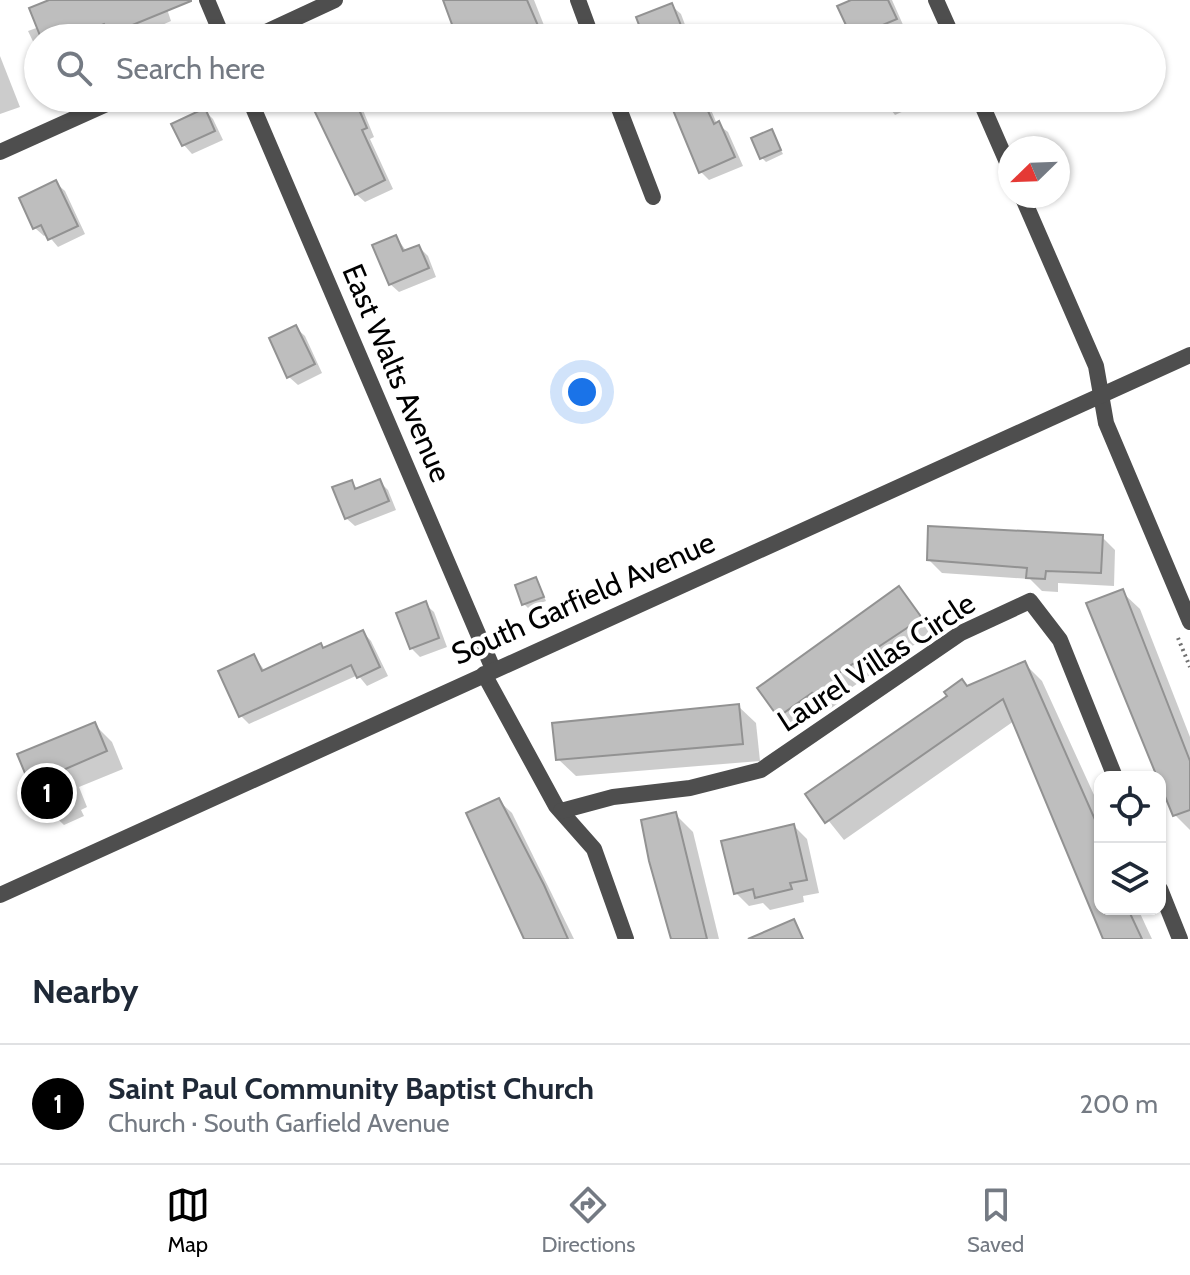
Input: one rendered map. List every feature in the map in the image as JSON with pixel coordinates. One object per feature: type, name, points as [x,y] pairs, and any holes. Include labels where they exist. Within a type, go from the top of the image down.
[{"type":"street","points":[[207,0],[217,24]]},
{"type":"street","points":[[283,24],[335,0]]},
{"type":"street","points":[[578,0],[587,24]]},
{"type":"street","points":[[936,0],[947,24]]},
{"type":"street","points":[[0,152],[89,112]]},
{"type":"street","name":"East Walts Avenue","points":[[255,112],[488,672]]},
{"type":"street","points":[[620,112],[653,197]]},
{"type":"street","points":[[985,112],[998,142]]},
{"type":"street","points":[[1027,208],[1096,366],[1106,423],[1190,622]]},
{"type":"street","name":"South Garfield Avenue","points":[[0,895],[1190,355]]},
{"type":"street","name":"Laurel Villas Circle","points":[[561,811],[613,797],[690,788],[761,770],[961,633],[1030,601],[1060,640],[1113,771]]},
{"type":"street","points":[[488,672],[561,811],[594,849],[626,939]]},
{"type":"street","points":[[1166,904],[1180,939]]},
{"type":"path","points":[[1173,626],[1190,667]]},
{"type":"building","points":[[49,0],[191,0],[135,24],[35,24],[29,8]]},
{"type":"building","points":[[443,0],[527,0],[537,24],[452,24]]},
{"type":"building","points":[[851,0],[888,0],[897,19],[885,24],[845,24],[837,6]]},
{"type":"building","points":[[672,3],[680,24],[639,24],[636,17]]},
{"type":"building","points":[[196,112],[207,112],[215,131],[182,146],[171,124]]},
{"type":"building","points":[[315,112],[360,112],[367,128],[362,130],[385,180],[355,195]]},
{"type":"building","points":[[674,112],[708,112],[714,124],[719,121],[735,157],[699,173]]},
{"type":"building","points":[[772,129],[781,150],[760,159],[751,138]]},
{"type":"building","points":[[56,180],[78,226],[48,240],[41,225],[33,229],[19,198]]},
{"type":"building","points":[[396,235],[403,251],[419,245],[429,268],[389,285],[372,245]]},
{"type":"building","points":[[296,325],[315,364],[287,378],[269,338]]},
{"type":"building","points":[[380,479],[389,501],[345,519],[332,487],[352,480],[355,489]]},
{"type":"building","points":[[928,526],[1103,535],[1101,573],[1046,571],[1045,579],[1026,578],[1027,568],[927,560]]},
{"type":"building","points":[[536,577],[544,597],[522,605],[515,585]]},
{"type":"building","points":[[899,586],[922,618],[833,677],[836,682],[815,697],[812,693],[778,717],[757,688]]},
{"type":"building","points":[[1123,589],[1190,761],[1190,810],[1173,816],[1166,799],[1166,771],[1155,771],[1086,603]]},
{"type":"building","points":[[426,601],[439,638],[410,649],[396,613]]},
{"type":"building","points":[[363,630],[380,667],[357,678],[351,665],[239,717],[218,671],[254,654],[262,671],[321,643],[323,648]]},
{"type":"building","points":[[1025,661],[1094,817],[1094,915],[1131,915],[1142,939],[1103,939],[1003,699],[825,823],[805,794],[947,696],[944,692],[962,679],[967,686]]},
{"type":"building","points":[[739,704],[743,744],[556,760],[552,723]]},
{"type":"building","points":[[95,722],[107,751],[63,770],[71,789],[65,792],[68,799],[45,808],[42,800],[37,802],[17,754]]},
{"type":"building","points":[[499,798],[568,939],[524,939],[466,813]]},
{"type":"building","points":[[676,812],[707,939],[671,939],[649,861],[641,820]]},
{"type":"building","points":[[794,824],[807,880],[790,883],[792,889],[755,898],[753,889],[734,894],[721,841]]},
{"type":"building","points":[[794,919],[803,939],[748,939]]},
{"type":"place","name":"Saint Paul Community Baptist Church","points":[[47,793]]}]
